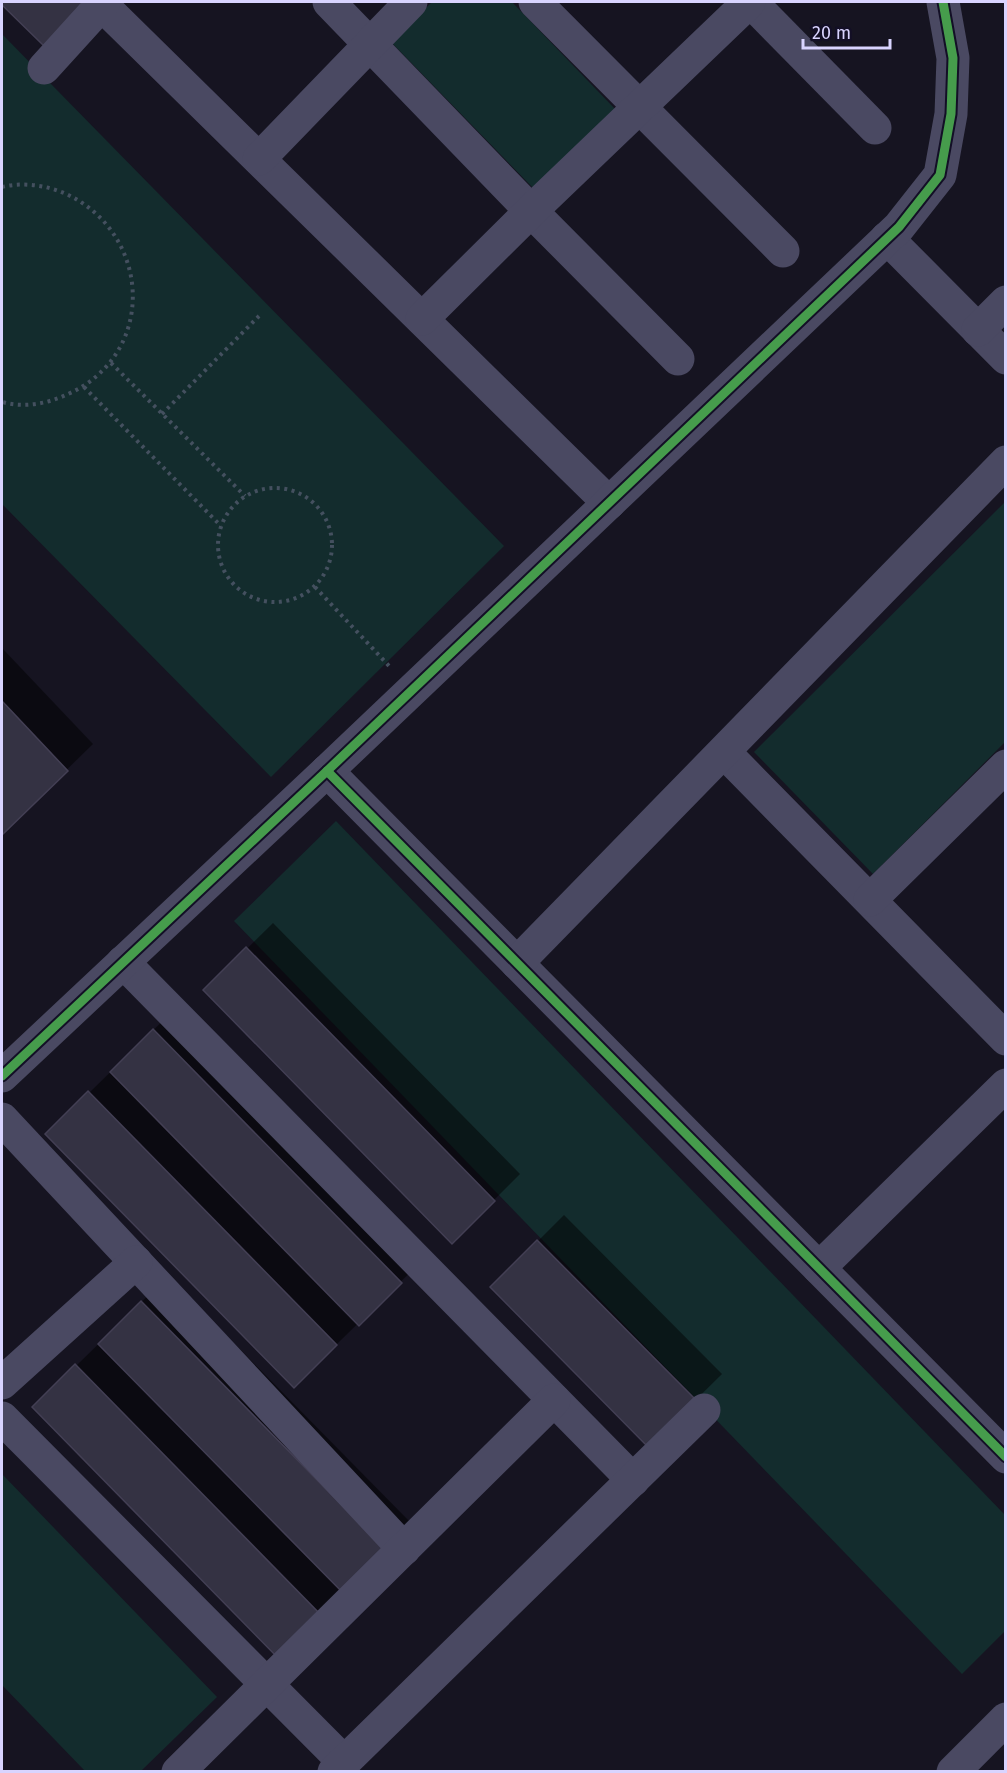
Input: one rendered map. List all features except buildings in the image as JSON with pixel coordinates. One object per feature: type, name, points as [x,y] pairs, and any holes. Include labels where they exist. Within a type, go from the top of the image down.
[{"type":"street","points":[[329,2],[678,359]]},
{"type":"street","points":[[259,159],[411,2]]},
{"type":"street","points":[[535,2],[783,251]]},
{"type":"street","points":[[422,319],[639,106],[750,2],[875,128]]},
{"type":"street","points":[[2,1076],[412,691],[887,238],[940,175],[951,114],[953,58],[943,2]]},
{"type":"street","points":[[45,68],[103,3],[609,503]]},
{"type":"street","points":[[887,238],[1005,358]]},
{"type":"street","points":[[978,330],[1005,302]]},
{"type":"street","points":[[517,963],[1005,462]]},
{"type":"street","points":[[724,752],[1005,1039]]},
{"type":"street","points":[[870,900],[1005,766]]},
{"type":"street","points":[[327,771],[1005,1457]]},
{"type":"street","points":[[123,962],[633,1480]]},
{"type":"street","points":[[819,1268],[1005,1085]]},
{"type":"street","points":[[2,1119],[404,1549]]},
{"type":"street","points":[[2,1383],[136,1262]]},
{"type":"street","points":[[178,1772],[554,1400]]},
{"type":"street","points":[[2,1418],[267,1685],[339,1767],[704,1410]]},
{"type":"street","points":[[953,1772],[1005,1719]]},
{"type":"path","points":[[2,187],[14,184],[50,187],[83,202],[110,226],[127,259],[134,294],[128,330],[111,363],[84,387],[51,402],[15,405],[2,402]]},
{"type":"path","points":[[162,414],[259,316]]},
{"type":"path","points":[[111,363],[245,496]]},
{"type":"path","points":[[84,387],[221,526]]},
{"type":"path","points":[[280,488],[298,493],[314,503],[325,519],[331,536],[332,554],[326,572],[315,587],[299,598],[280,603],[261,601],[243,593],[230,580],[221,563],[218,544],[221,526],[231,509],[245,496],[262,489],[280,488]]},
{"type":"path","points":[[315,587],[412,691]]},
{"type":"green space","points":[[432,2],[512,2],[617,111],[536,191],[391,42]]},
{"type":"green space","points":[[2,34],[504,546],[271,777],[2,504]]},
{"type":"green space","points":[[1005,502],[1005,742],[873,874],[754,752]]},
{"type":"green space","points":[[336,821],[1005,1515],[1005,1631],[962,1674],[234,921]]},
{"type":"green space","points":[[2,1474],[217,1697],[141,1771],[85,1771],[2,1685]]},
{"type":"cycle path","points":[[2,1076],[327,771],[899,227],[940,175],[951,114],[953,58],[943,2]]},
{"type":"cycle path","points":[[327,771],[1006,1457]]}]
